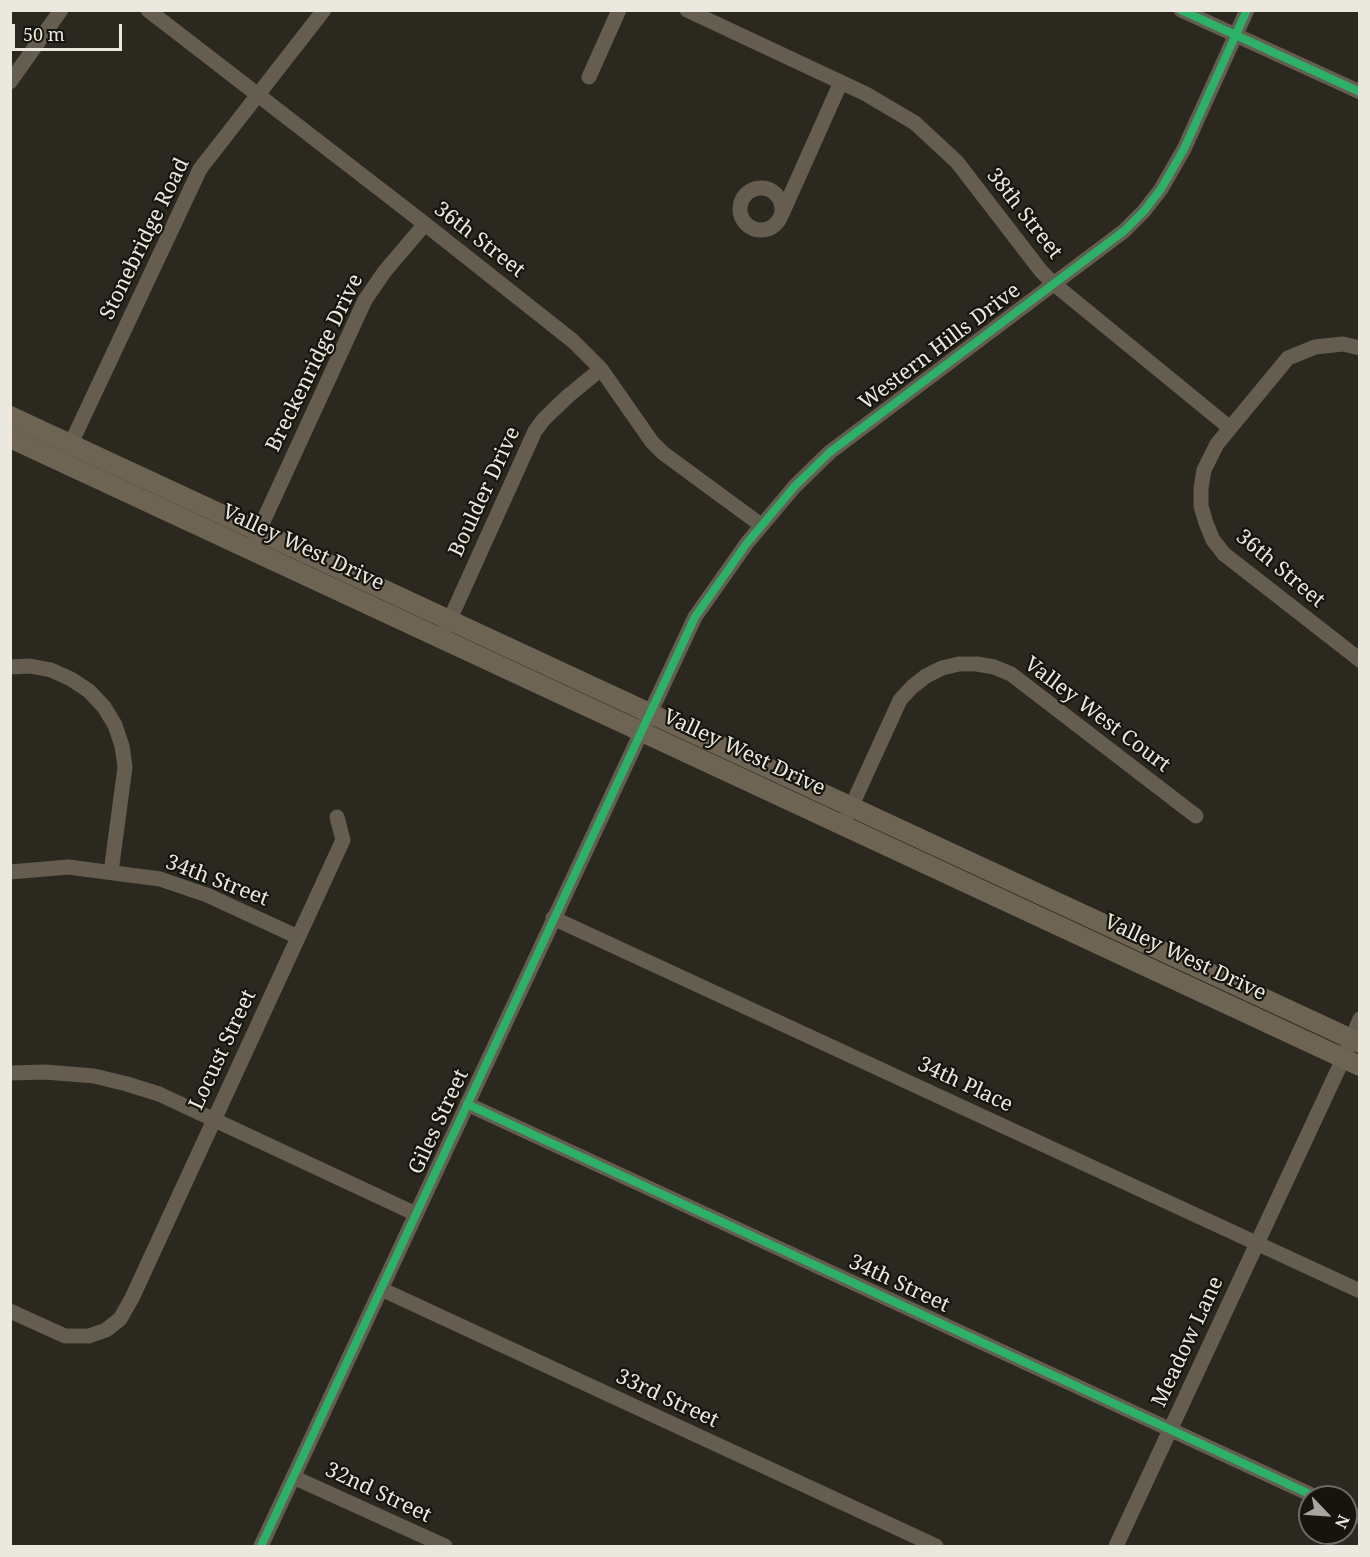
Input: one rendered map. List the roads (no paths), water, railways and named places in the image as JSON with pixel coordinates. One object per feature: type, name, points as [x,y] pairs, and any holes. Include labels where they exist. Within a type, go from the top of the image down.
[{"type":"main road","name":"Valley West Drive","points":[[10,416],[1355,1041]]},
{"type":"main road","name":"Valley West Drive","points":[[10,438],[1351,1063]]},
{"type":"street","points":[[10,82],[61,10]]},
{"type":"street","name":"36th Street","points":[[148,10],[573,341],[602,369],[641,426],[663,453],[761,525]]},
{"type":"street","name":"Stonebridge Road","points":[[62,462],[201,169],[324,10]]},
{"type":"street","points":[[589,77],[619,10]]},
{"type":"street","name":"38th Street","points":[[687,10],[841,82],[915,123],[957,162],[1041,271],[1054,284],[1230,428]]},
{"type":"street","points":[[1181,10],[1359,92]]},
{"type":"street","name":"Western Hills Drive","points":[[649,713],[695,617],[747,543],[795,486],[830,452],[1124,231],[1144,211],[1161,189],[1184,149],[1247,10]]},
{"type":"street","points":[[782,214],[841,82]]},
{"type":"street","name":"Breckenridge Drive","points":[[249,550],[365,300],[385,271],[425,224]]},
{"type":"street","points":[[1230,428],[1288,358],[1315,347],[1343,344],[1359,348]]},
{"type":"street","name":"Boulder Drive","points":[[441,639],[535,431],[568,396],[602,369]]},
{"type":"street","name":"36th Street","points":[[1230,428],[1216,444],[1204,470],[1201,488],[1201,506],[1213,540],[1238,566],[1359,660]]},
{"type":"street","name":"Valley West Court","points":[[843,826],[900,700],[926,676],[942,668],[959,664],[994,667],[1011,674],[1196,816]]},
{"type":"street","points":[[10,667],[30,666],[51,670],[71,679],[89,691],[104,707],[115,725],[122,746],[125,767],[111,872]]},
{"type":"street","name":"Giles Street","points":[[261,1546],[649,713]]},
{"type":"street","name":"Locust Street","points":[[10,1311],[65,1336],[89,1336],[106,1330],[120,1318],[132,1298],[343,840],[337,817]]},
{"type":"street","name":"34th Street","points":[[10,872],[68,867],[160,879],[235,907],[298,937]]},
{"type":"street","name":"34th Place","points":[[553,918],[1359,1291]]},
{"type":"street","name":"Meadow Lane","points":[[1116,1546],[1298,1155],[1351,1063],[1359,1018]]},
{"type":"street","points":[[10,1073],[45,1072],[94,1076],[159,1094],[416,1214]]},
{"type":"street","name":"34th Street","points":[[466,1104],[1298,1489]]},
{"type":"street","name":"33rd Street","points":[[381,1289],[936,1546]]},
{"type":"street","name":"32nd Street","points":[[293,1477],[445,1546]]}]
